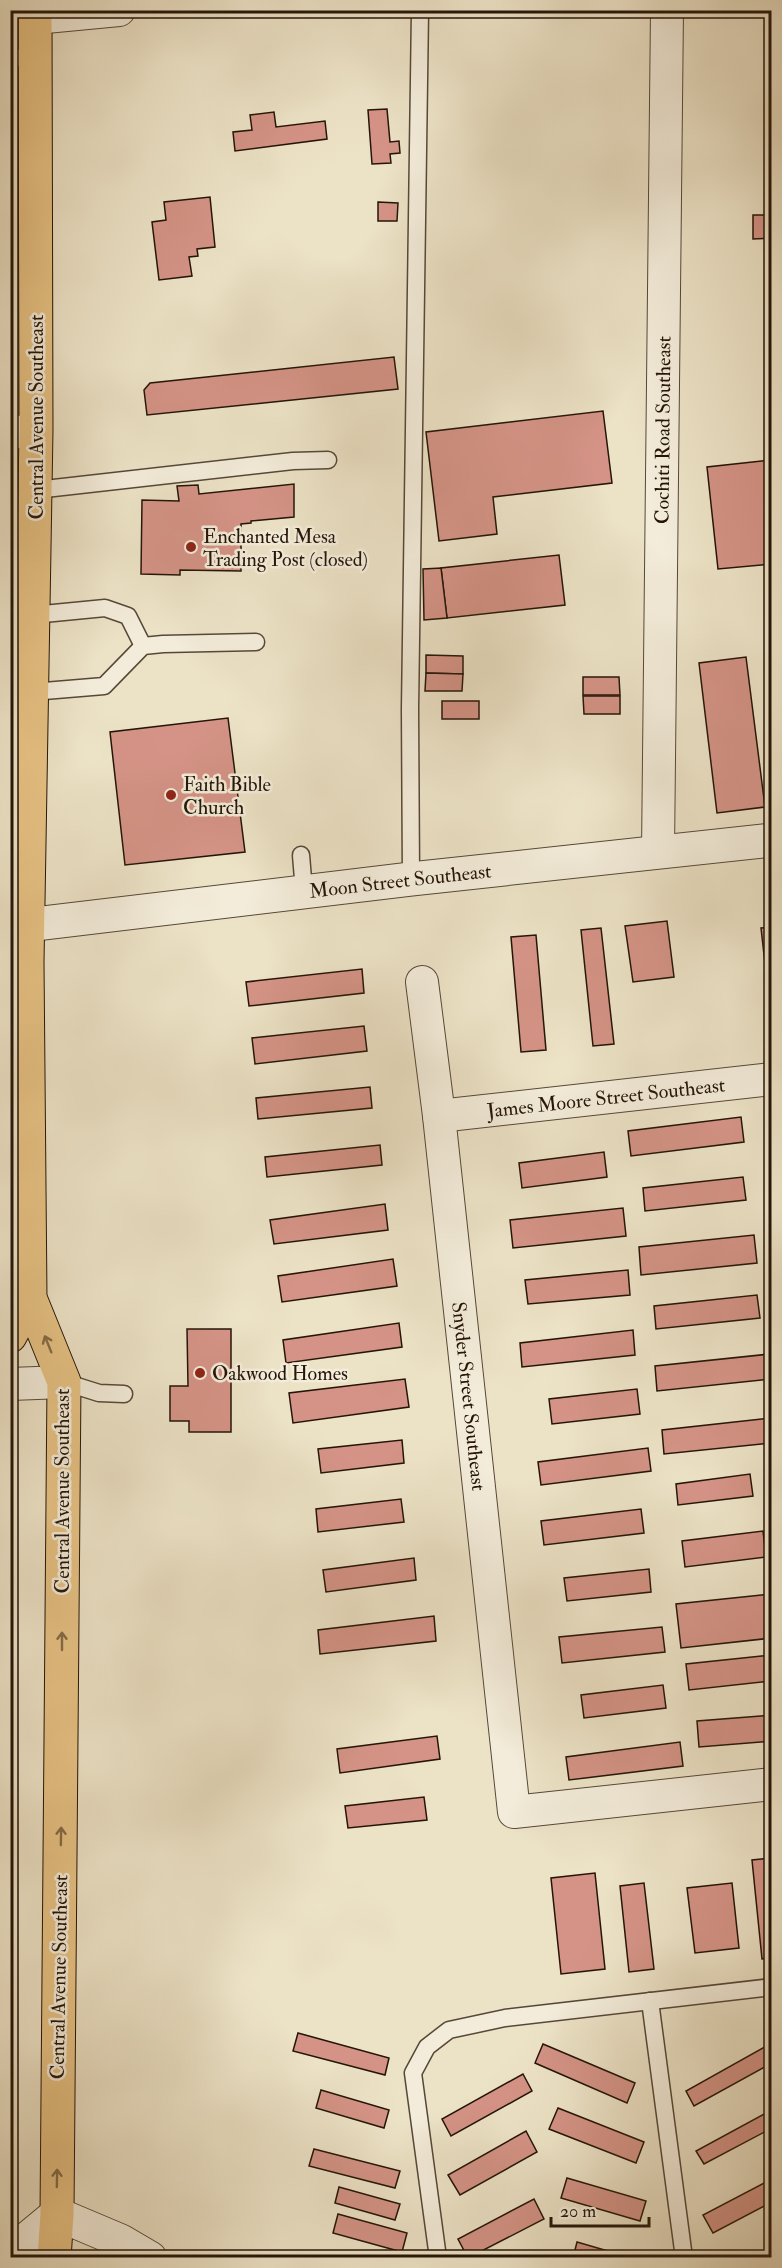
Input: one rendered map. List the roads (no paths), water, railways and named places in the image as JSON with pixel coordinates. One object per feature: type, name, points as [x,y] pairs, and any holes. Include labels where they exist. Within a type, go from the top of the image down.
[{"type":"main road","name":"Central Avenue Southeast","points":[[35,14],[23,57],[23,431],[36,490],[22,614],[32,692],[21,741],[19,926],[30,1298],[64,1382],[57,2214],[54,2258]]},
{"type":"main road","points":[[10,1336],[30,1298]]},
{"type":"street","points":[[35,14],[119,10]]},
{"type":"street","name":"Cochiti Road Southeast","points":[[658,852],[667,10]]},
{"type":"street","name":"Moon Street Southeast","points":[[19,926],[304,891],[771,840]]},
{"type":"street","name":"Snyder Street Southeast","points":[[422,982],[439,1116],[514,1812],[771,1784]]},
{"type":"street","name":"James Moore Street Southeast","points":[[439,1116],[771,1079]]},
{"type":"street","points":[[10,1384],[64,1382]]},
{"type":"street","points":[[10,2253],[57,2214],[121,2241],[150,2258]]},
{"type":"lane","points":[[411,879],[410,709],[420,10]]},
{"type":"lane","points":[[36,490],[292,461],[328,459]]},
{"type":"lane","points":[[22,614],[105,608],[128,616],[143,646]]},
{"type":"lane","points":[[32,692],[104,686],[143,646],[256,642]]},
{"type":"lane","points":[[301,855],[304,891]]},
{"type":"lane","points":[[64,1382],[99,1393],[124,1394]]},
{"type":"lane","points":[[438,2258],[413,2073],[427,2047],[449,2030],[494,2021],[771,1986]]},
{"type":"lane","points":[[650,2001],[684,2258]]},
{"type":"place","name":"Enchanted Mesa Trading Post (closed)","points":[[191,547]]},
{"type":"place","name":"Faith Bible Church","points":[[171,795]]},
{"type":"place","name":"Oakwood Homes","points":[[200,1373]]}]
